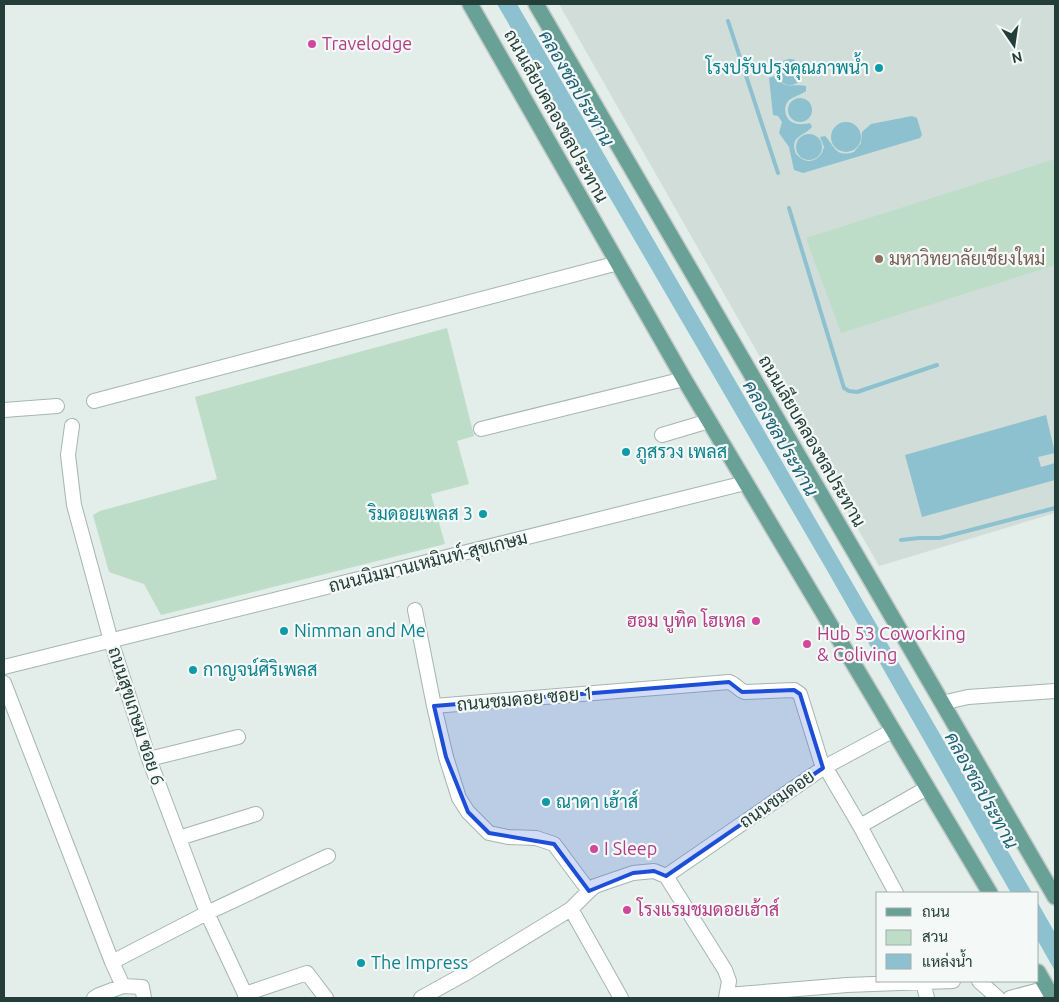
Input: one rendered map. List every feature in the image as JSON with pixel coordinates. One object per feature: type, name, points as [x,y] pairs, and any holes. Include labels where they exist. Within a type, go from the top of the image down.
[{"type":"main road","name":"ถนนเลียบคลองชลประทาน","points":[[470,4],[684,379],[989,892]]},
{"type":"main road","name":"ถนนเลียบคลองชลประทาน","points":[[536,4],[1055,897]]},
{"type":"main road","points":[[1039,974],[1050,993]]},
{"type":"street","points":[[94,401],[618,263]]},
{"type":"street","points":[[481,429],[684,379]]},
{"type":"street","points":[[4,410],[57,406]]},
{"type":"street","points":[[662,435],[709,421]]},
{"type":"street","name":"ถนนสุขเกษม ซอย 6","points":[[72,426],[68,455],[74,505],[112,641],[149,759],[207,913],[245,996]]},
{"type":"street","name":"ถนนนิมมานเหมินท์-สุขเกษม","points":[[4,668],[745,483]]},
{"type":"street","points":[[416,610],[434,706]]},
{"type":"street","name":"ถนนชมดอย ซอย 1","points":[[589,890],[554,844],[536,838],[508,837],[489,833],[468,812],[459,798],[446,757],[434,706],[729,682],[745,692],[794,690],[800,694],[826,771],[860,826],[895,892]]},
{"type":"street","points":[[4,683],[123,986]]},
{"type":"street","points":[[942,703],[968,697],[1055,691]]},
{"type":"street","name":"ถนนชมดอย","points":[[666,876],[826,771],[892,731]]},
{"type":"street","points":[[149,759],[238,736]]},
{"type":"street","points":[[860,826],[927,788]]},
{"type":"street","points":[[179,838],[256,814]]},
{"type":"street","points":[[112,962],[207,913],[328,856]]},
{"type":"street","points":[[421,998],[468,972],[571,909],[595,886],[633,873],[654,871],[666,876],[725,970],[729,981],[726,997],[847,985],[923,982],[927,998]]},
{"type":"street","points":[[571,909],[621,998]]},
{"type":"street","points":[[245,996],[307,973],[326,998]]},
{"type":"street","points":[[980,982],[998,998]]},
{"type":"street","points":[[94,998],[99,994],[123,986],[142,987],[144,998]]},
{"type":"street","points":[[1010,998],[1050,993]]},
{"type":"highlighted area","points":[[729,682],[742,692],[794,690],[800,694],[823,768],[666,876],[654,871],[633,873],[589,891],[554,844],[489,833],[468,812],[446,757],[434,706]]},
{"type":"shaded area","name":"มหาวิทยาลัยเชียงใหม่","points":[[559,4],[1055,4],[1055,513],[879,566]]},
{"type":"green space","points":[[1055,159],[1055,265],[841,333],[806,238]]},
{"type":"green space","points":[[447,328],[474,436],[457,441],[469,484],[431,494],[445,544],[161,615],[144,584],[109,572],[93,515],[100,511],[217,479],[195,397]]},
{"type":"water","points":[[497,4],[517,4],[1031,892],[1010,892],[828,572]]},
{"type":"water","points":[[790,59],[799,63],[803,72],[799,81],[790,85],[781,81],[777,72],[781,63]]},
{"type":"water","points":[[777,75],[779,80],[785,85],[806,86],[806,91],[789,100],[785,110],[788,119],[794,123],[810,123],[812,127],[798,138],[794,144],[796,154],[804,160],[812,161],[819,156],[824,147],[820,137],[825,136],[839,152],[854,152],[861,143],[862,132],[871,124],[912,116],[917,118],[922,135],[920,138],[803,173],[794,170],[789,147],[779,133],[782,122],[778,116],[773,115],[769,78]]},
{"type":"water","points":[[800,98],[805,99],[811,105],[811,115],[805,121],[800,122],[795,121],[789,115],[788,110],[789,105],[795,99]]},
{"type":"water","points":[[846,122],[852,123],[860,131],[860,143],[852,151],[846,152],[840,151],[832,143],[831,137],[832,131],[840,123]]},
{"type":"water","points":[[809,134],[818,138],[822,147],[818,156],[809,160],[800,156],[796,147],[800,138]]},
{"type":"water","points":[[1046,415],[1055,453],[1038,457],[1041,467],[1055,463],[1055,480],[922,517],[905,455]]},
{"type":"water","points":[[1039,905],[1055,933],[1055,971],[1039,943]]},
{"type":"waterway","points":[[728,21],[778,173]]},
{"type":"waterway","points":[[789,208],[844,388],[857,392],[937,365]]},
{"type":"waterway","points":[[901,540],[940,538],[1055,508]]},
{"type":"place","name":"Travelodge","points":[[312,44]]},
{"type":"place","name":"โรงปรับปรุงคุณภาพน้ำ","points":[[879,68]]},
{"type":"place","name":"มหาวิทยาลัยเชียงใหม่","points":[[879,259]]},
{"type":"place","name":"ภูสรวง เพลส","points":[[626,452]]},
{"type":"place","name":"ริมดอยเพลส 3","points":[[483,514]]},
{"type":"place","name":"ฮอม บูทิค โฮเทล","points":[[756,621]]},
{"type":"place","name":"Nimman and Me","points":[[284,631]]},
{"type":"place","name":"Hub 53 Coworking & Coliving","points":[[807,644]]},
{"type":"place","name":"กาญจน์ศิริเพลส","points":[[193,670]]},
{"type":"place","name":"ณาดา เฮ้าส์","points":[[546,802]]},
{"type":"place","name":"I Sleep","points":[[594,849]]},
{"type":"place","name":"โรงแรมชมดอยเฮ้าส์","points":[[627,910]]},
{"type":"place","name":"The Impress","points":[[361,963]]},
{"type":"water label","name":"คลองชลประทาน","points":[[577,88]]},
{"type":"water label","name":"คลองชลประทาน","points":[[781,438]]},
{"type":"water label","name":"คลองชลประทาน","points":[[982,790]]}]
